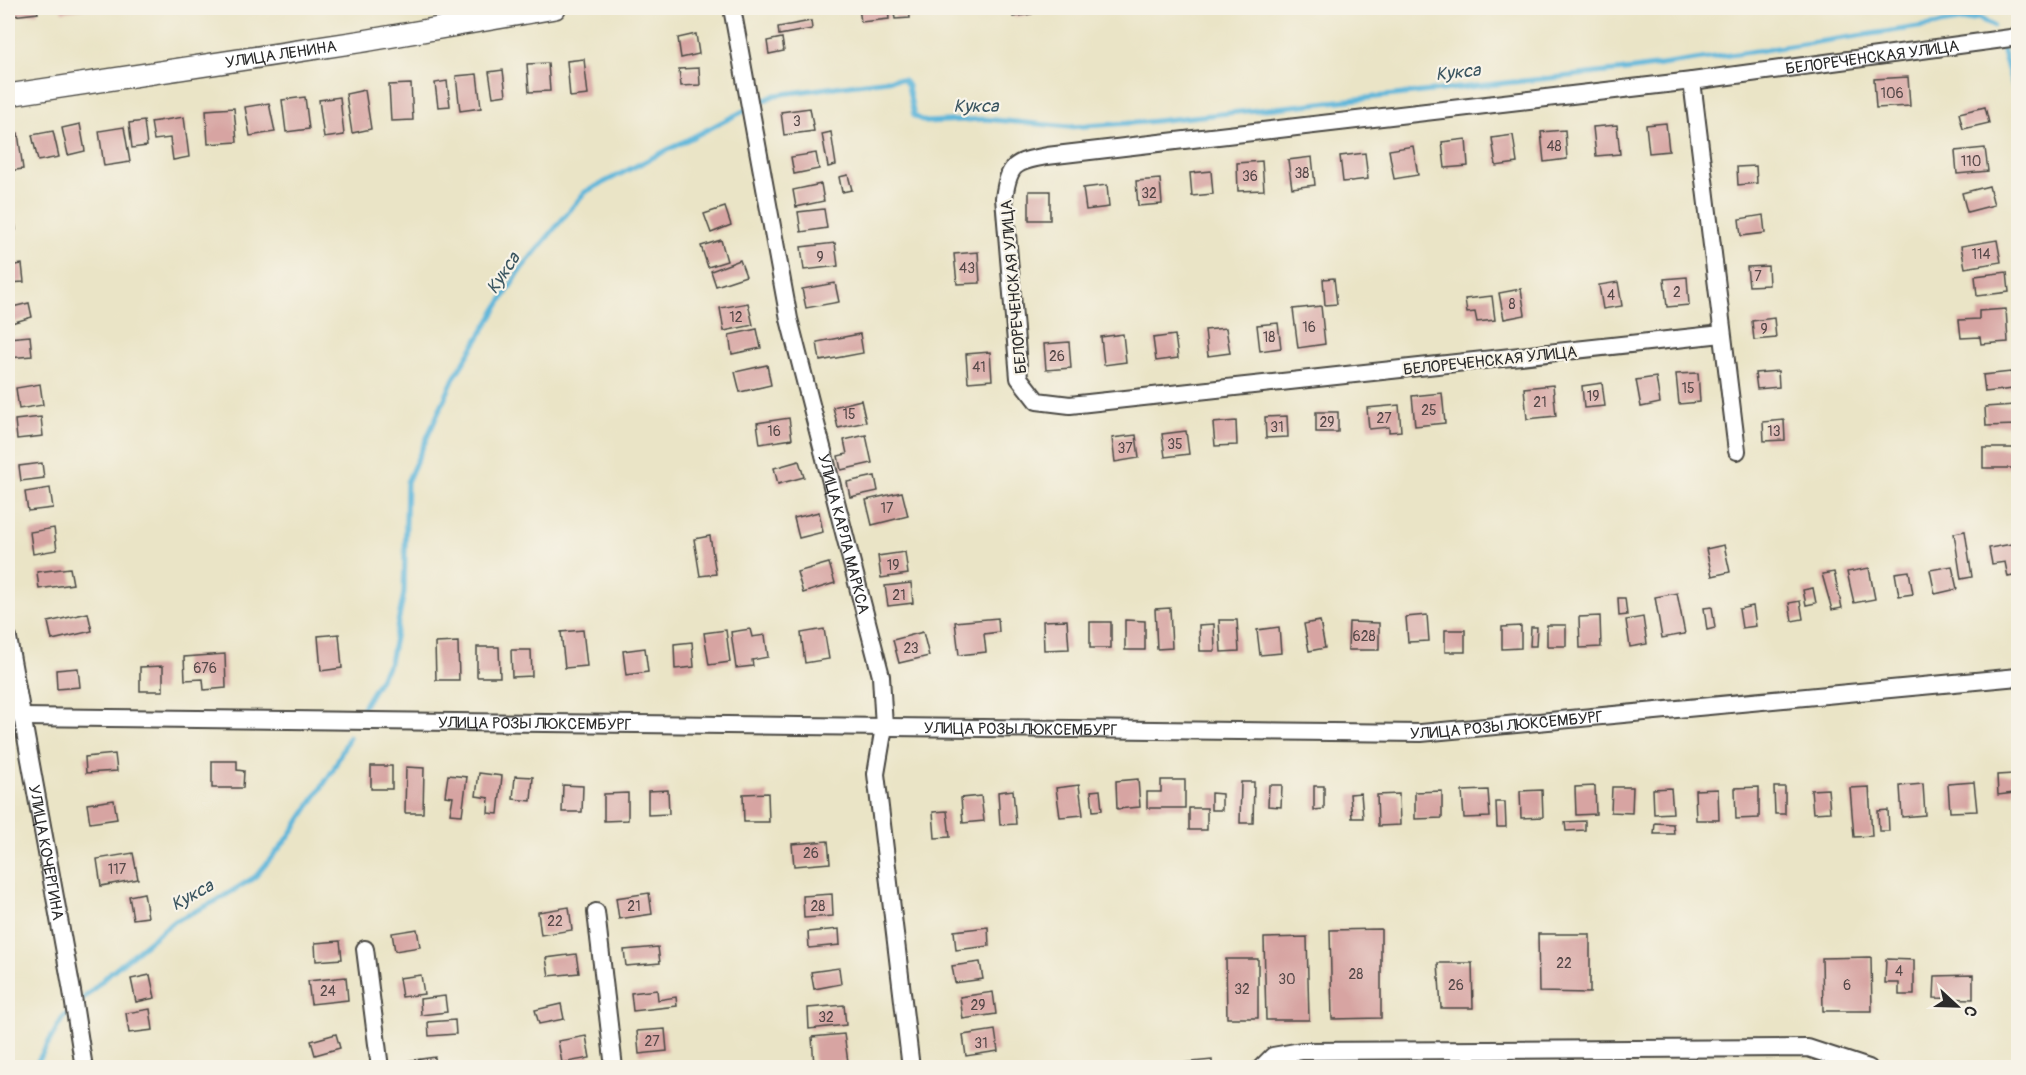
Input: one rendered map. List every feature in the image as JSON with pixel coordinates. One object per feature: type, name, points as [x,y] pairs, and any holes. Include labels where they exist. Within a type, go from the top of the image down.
[{"type":"street","name":"УЛИЦА ЛЕНИНА","points":[[8,95],[555,8]]},
{"type":"street","name":"УЛИЦА КАРЛА МАРКСА","points":[[732,8],[789,319],[881,676],[884,727],[876,774],[911,1068]]},
{"type":"street","name":"БЕЛОРЕЧЕНСКАЯ УЛИЦА","points":[[1722,334],[1070,405],[1037,401],[1019,378],[1004,198],[1007,175],[1021,160],[1047,156],[1692,81],[2019,37]]},
{"type":"street","points":[[1692,81],[1737,451]]},
{"type":"street","name":"УЛИЦА КОЧЕРГИНА","points":[[8,638],[84,1068]]},
{"type":"street","name":"УЛИЦА РОЗЫ ЛЮКСЕМБУРГ","points":[[21,717],[1421,733],[2019,677]]},
{"type":"street","points":[[596,912],[614,1068]]},
{"type":"street","points":[[365,949],[380,1068]]},
{"type":"street","points":[[1261,1068],[1273,1056],[1301,1051],[1808,1048],[1869,1068]]},
{"type":"building","points":[[11,8],[37,8],[38,13],[12,16]]},
{"type":"building","points":[[61,8],[84,8],[84,9],[62,12]]},
{"type":"building","points":[[859,8],[888,8],[889,19],[861,22]]},
{"type":"building","points":[[893,8],[909,8],[910,18],[895,19]]},
{"type":"building","points":[[926,8],[949,8],[950,12],[928,16]]},
{"type":"building","points":[[1011,8],[1031,8],[1032,14],[1013,17]]},
{"type":"building","points":[[811,21],[812,29],[779,35],[778,27]]},
{"type":"building","points":[[696,34],[699,54],[681,58],[678,38]]},
{"type":"building","points":[[782,38],[784,51],[769,54],[767,41]]},
{"type":"building","points":[[584,59],[588,95],[570,97],[567,61]]},
{"type":"building","points":[[548,63],[550,91],[529,92],[527,64]]},
{"type":"building","points":[[699,68],[700,85],[681,86],[679,69]]},
{"type":"building","points":[[503,70],[506,95],[493,97],[489,72]]},
{"type":"building","points":[[477,74],[481,108],[460,111],[456,76]]},
{"type":"building","points":[[1908,77],[1910,106],[1876,108],[1874,79]]},
{"type":"building","points":[[447,81],[450,106],[438,107],[435,83]]},
{"type":"building","points":[[411,84],[413,120],[391,121],[389,85]]},
{"type":"building","points":[[365,90],[371,129],[352,133],[346,94]]},
{"type":"building","points":[[305,97],[309,129],[286,132],[282,100]]},
{"type":"building","points":[[340,97],[344,135],[324,138],[319,100]]},
{"type":"building","points":[[269,103],[275,132],[250,136],[245,107]]},
{"type":"building","points":[[1985,107],[1989,123],[1963,129],[1959,113]]},
{"type":"building","points":[[234,108],[237,142],[208,144],[206,110]]},
{"type":"building","points":[[810,108],[814,131],[784,135],[781,112]]},
{"type":"building","points":[[184,117],[189,157],[173,160],[170,138],[154,140],[151,122]]},
{"type":"building","points":[[144,121],[147,146],[132,148],[129,123]]},
{"type":"building","points":[[1666,123],[1669,151],[1649,153],[1646,125]]},
{"type":"building","points":[[80,124],[85,151],[68,155],[62,128]]},
{"type":"building","points":[[1617,125],[1620,154],[1596,156],[1593,127]]},
{"type":"building","points":[[124,127],[130,162],[104,166],[99,131]]},
{"type":"building","points":[[1565,130],[1567,159],[1544,162],[1541,132]]},
{"type":"building","points":[[53,131],[59,157],[38,161],[32,135]]},
{"type":"building","points":[[831,132],[836,165],[828,167],[822,134]]},
{"type":"building","points":[[18,133],[23,169],[8,171],[8,134]]},
{"type":"building","points":[[1513,135],[1517,163],[1496,166],[1492,138]]},
{"type":"building","points":[[1466,139],[1468,166],[1445,168],[1442,142]]},
{"type":"building","points":[[1413,146],[1418,175],[1394,179],[1389,150]]},
{"type":"building","points":[[1985,148],[1988,171],[1957,174],[1955,151]]},
{"type":"building","points":[[816,153],[819,169],[794,174],[791,157]]},
{"type":"building","points":[[1365,153],[1368,179],[1343,182],[1340,156]]},
{"type":"building","points":[[1312,157],[1315,185],[1292,188],[1288,160]]},
{"type":"building","points":[[1262,161],[1264,190],[1238,191],[1237,163]]},
{"type":"building","points":[[1756,166],[1757,183],[1738,185],[1737,167]]},
{"type":"building","points":[[1211,171],[1213,194],[1192,196],[1190,173]]},
{"type":"building","points":[[848,175],[852,190],[842,192],[839,177]]},
{"type":"building","points":[[1160,179],[1162,204],[1138,206],[1136,181]]},
{"type":"building","points":[[821,184],[824,201],[796,207],[793,190]]},
{"type":"building","points":[[1107,185],[1109,207],[1086,210],[1083,188]]},
{"type":"building","points":[[1989,186],[1994,205],[1967,212],[1962,193]]},
{"type":"building","points":[[1029,191],[1050,191],[1050,220],[1029,220]]},
{"type":"building","points":[[13,207],[16,230],[8,232],[8,208]]},
{"type":"building","points":[[725,207],[731,225],[711,233],[704,214]]},
{"type":"building","points":[[824,209],[827,228],[801,232],[798,212]]},
{"type":"building","points":[[1763,215],[1765,233],[1741,236],[1739,219]]},
{"type":"building","points":[[721,240],[727,261],[708,267],[701,246]]},
{"type":"building","points":[[1997,240],[2001,262],[1965,268],[1961,246]]},
{"type":"building","points":[[835,243],[838,266],[804,270],[801,247]]},
{"type":"building","points":[[978,252],[980,283],[957,284],[954,254]]},
{"type":"building","points":[[740,260],[746,276],[716,286],[711,271]]},
{"type":"building","points":[[22,264],[24,282],[8,283],[8,266]]},
{"type":"building","points":[[1768,266],[1769,285],[1749,286],[1747,267]]},
{"type":"building","points":[[2007,272],[2009,292],[1977,296],[1975,276]]},
{"type":"building","points":[[1687,277],[1689,305],[1667,307],[1664,279]]},
{"type":"building","points":[[1334,278],[1337,304],[1325,305],[1323,279]]},
{"type":"building","points":[[1618,282],[1622,306],[1603,309],[1599,285]]},
{"type":"building","points":[[835,283],[839,302],[806,308],[802,289]]},
{"type":"building","points":[[1521,289],[1525,315],[1504,319],[1499,293]]},
{"type":"building","points":[[1492,296],[1495,320],[1477,322],[1475,312],[1467,313],[1465,299]]},
{"type":"building","points":[[29,303],[32,317],[8,324],[8,308]]},
{"type":"building","points":[[748,303],[753,325],[724,331],[720,308]]},
{"type":"building","points":[[1321,306],[1325,344],[1298,348],[1293,309]]},
{"type":"building","points":[[2006,309],[2008,342],[1981,344],[1980,337],[1961,338],[1959,320],[1979,319],[1979,311]]},
{"type":"building","points":[[1774,318],[1776,338],[1754,340],[1752,321]]},
{"type":"building","points":[[1278,323],[1281,348],[1260,351],[1257,325]]},
{"type":"building","points":[[1226,328],[1230,353],[1208,356],[1205,330]]},
{"type":"building","points":[[757,329],[761,348],[732,354],[729,335]]},
{"type":"building","points":[[860,334],[863,353],[820,361],[817,342]]},
{"type":"building","points":[[1123,334],[1126,362],[1104,365],[1101,337]]},
{"type":"building","points":[[1175,335],[1178,358],[1156,361],[1153,338]]},
{"type":"building","points":[[30,336],[32,356],[8,358],[8,338]]},
{"type":"building","points":[[1069,342],[1071,368],[1046,370],[1044,344]]},
{"type":"building","points":[[990,352],[992,380],[968,382],[966,354]]},
{"type":"building","points":[[767,365],[771,385],[740,392],[735,372]]},
{"type":"building","points":[[1778,371],[1779,387],[1757,389],[1755,373]]},
{"type":"building","points":[[2011,372],[2013,389],[1985,392],[1983,375]]},
{"type":"building","points":[[1698,373],[1700,402],[1679,404],[1676,374]]},
{"type":"building","points":[[1656,377],[1660,403],[1641,407],[1636,380]]},
{"type":"building","points":[[1602,383],[1605,406],[1584,408],[1582,386]]},
{"type":"building","points":[[40,384],[43,405],[19,409],[16,388]]},
{"type":"building","points":[[1553,385],[1556,416],[1527,419],[1524,388]]},
{"type":"building","points":[[1442,393],[1445,423],[1415,426],[1412,396]]},
{"type":"building","points":[[861,400],[866,422],[838,428],[833,407]]},
{"type":"building","points":[[1399,405],[1401,431],[1389,432],[1389,427],[1369,429],[1367,408]]},
{"type":"building","points":[[2015,405],[2016,425],[1986,426],[1985,407]]},
{"type":"building","points":[[1316,412],[1338,412],[1338,432],[1316,432]]},
{"type":"building","points":[[1287,416],[1288,437],[1266,438],[1265,417]]},
{"type":"building","points":[[41,417],[43,436],[17,439],[15,420]]},
{"type":"building","points":[[789,418],[792,439],[760,444],[757,423]]},
{"type":"building","points":[[1784,420],[1785,440],[1764,441],[1763,422]]},
{"type":"building","points":[[1236,421],[1237,445],[1215,446],[1213,423]]},
{"type":"building","points":[[1186,431],[1189,454],[1165,457],[1162,434]]},
{"type":"building","points":[[866,435],[872,463],[841,470],[838,456],[847,454],[844,440]]},
{"type":"building","points":[[1136,435],[1139,458],[1115,462],[1112,438]]},
{"type":"building","points":[[1983,448],[2016,448],[2016,468],[1983,468]]},
{"type":"building","points":[[799,461],[804,477],[778,484],[774,468]]},
{"type":"building","points":[[42,463],[44,478],[21,481],[19,466]]},
{"type":"building","points":[[875,476],[878,491],[850,497],[847,482]]},
{"type":"building","points":[[50,488],[53,508],[28,511],[25,492]]},
{"type":"building","points":[[902,492],[908,516],[872,525],[866,500]]},
{"type":"building","points":[[819,512],[823,532],[799,538],[794,518]]},
{"type":"building","points":[[54,528],[57,550],[33,554],[30,532]]},
{"type":"building","points":[[1965,531],[1972,577],[1961,579],[1954,533]]},
{"type":"building","points":[[710,536],[716,574],[700,576],[694,539]]},
{"type":"building","points":[[2018,543],[2018,575],[2008,577],[2005,562],[1992,564],[1989,548]]},
{"type":"building","points":[[1724,545],[1730,572],[1712,576],[1706,549]]},
{"type":"building","points":[[905,552],[908,574],[881,578],[878,556]]},
{"type":"building","points":[[829,563],[835,583],[803,593],[797,572]]},
{"type":"building","points":[[1952,566],[1957,589],[1935,594],[1930,570]]},
{"type":"building","points":[[70,568],[73,584],[39,589],[37,572]]},
{"type":"building","points":[[1869,568],[1875,599],[1854,603],[1847,572]]},
{"type":"building","points":[[1909,571],[1913,594],[1899,596],[1895,573]]},
{"type":"building","points":[[1834,572],[1842,608],[1832,610],[1822,574]]},
{"type":"building","points":[[911,583],[913,603],[888,606],[885,586]]},
{"type":"building","points":[[1813,588],[1816,603],[1806,605],[1803,590]]},
{"type":"building","points":[[1677,593],[1685,634],[1662,638],[1655,597]]},
{"type":"building","points":[[1618,598],[1625,598],[1627,615],[1619,616]]},
{"type":"building","points":[[1800,601],[1803,619],[1792,621],[1789,603]]},
{"type":"building","points":[[1753,606],[1756,626],[1742,628],[1739,609]]},
{"type":"building","points":[[1712,607],[1715,628],[1707,630],[1704,608]]},
{"type":"building","points":[[1170,608],[1172,648],[1157,649],[1155,609]]},
{"type":"building","points":[[88,613],[92,631],[52,640],[48,622]]},
{"type":"building","points":[[1427,615],[1429,641],[1408,642],[1406,617]]},
{"type":"building","points":[[1600,616],[1601,647],[1580,648],[1579,617]]},
{"type":"building","points":[[1643,617],[1647,644],[1630,647],[1626,620]]},
{"type":"building","points":[[998,618],[999,632],[984,634],[986,652],[959,655],[955,622]]},
{"type":"building","points":[[1067,620],[1069,649],[1044,650],[1043,621]]},
{"type":"building","points":[[1125,620],[1145,621],[1145,650],[1125,650]]},
{"type":"building","points":[[1219,620],[1237,620],[1239,651],[1221,652]]},
{"type":"building","points":[[1320,621],[1325,648],[1309,651],[1304,624]]},
{"type":"building","points":[[1090,622],[1111,622],[1111,648],[1090,648]]},
{"type":"building","points":[[1349,622],[1379,623],[1379,650],[1348,650]]},
{"type":"building","points":[[1214,624],[1215,651],[1200,651],[1199,625]]},
{"type":"building","points":[[1547,625],[1566,625],[1566,646],[1547,646]]},
{"type":"building","points":[[1521,626],[1521,648],[1502,649],[1502,627]]},
{"type":"building","points":[[1279,627],[1281,653],[1260,655],[1257,630]]},
{"type":"building","points":[[1531,627],[1537,627],[1536,646],[1530,646]]},
{"type":"building","points":[[750,629],[752,637],[765,635],[768,657],[752,660],[753,666],[736,668],[731,632]]},
{"type":"building","points":[[824,629],[829,659],[805,663],[801,633]]},
{"type":"building","points":[[583,630],[587,666],[565,668],[561,632]]},
{"type":"building","points":[[726,630],[730,662],[709,665],[704,633]]},
{"type":"building","points":[[1445,630],[1465,630],[1465,652],[1445,652]]},
{"type":"building","points":[[923,632],[929,656],[899,663],[893,640]]},
{"type":"building","points":[[339,634],[342,668],[321,671],[318,636]]},
{"type":"building","points":[[458,642],[459,680],[436,680],[435,643]]},
{"type":"building","points":[[692,642],[694,667],[675,669],[674,644]]},
{"type":"building","points":[[477,647],[499,647],[500,677],[477,677]]},
{"type":"building","points":[[645,648],[648,672],[626,675],[623,651]]},
{"type":"building","points":[[511,650],[531,650],[532,676],[512,677]]},
{"type":"building","points":[[225,654],[226,688],[204,690],[203,679],[185,680],[184,657]]},
{"type":"building","points":[[163,666],[163,691],[140,691],[140,667]]},
{"type":"building","points":[[78,668],[80,687],[57,689],[56,670]]},
{"type":"building","points":[[115,754],[117,771],[86,773],[85,757]]},
{"type":"building","points":[[212,761],[237,761],[237,770],[244,771],[243,788],[212,788]]},
{"type":"building","points":[[371,766],[392,766],[392,789],[371,789]]},
{"type":"building","points":[[406,767],[424,768],[423,813],[405,813]]},
{"type":"building","points":[[479,773],[502,776],[498,814],[488,813],[489,798],[476,796]]},
{"type":"building","points":[[2013,774],[2014,793],[1998,795],[1997,775]]},
{"type":"building","points":[[448,775],[467,777],[462,815],[450,814],[453,797],[445,796]]},
{"type":"building","points":[[515,776],[533,777],[531,801],[513,799]]},
{"type":"building","points":[[1138,779],[1140,807],[1117,809],[1116,781]]},
{"type":"building","points":[[1161,780],[1185,780],[1185,808],[1147,808],[1147,792],[1161,792]]},
{"type":"building","points":[[1241,782],[1254,782],[1253,823],[1240,823]]},
{"type":"building","points":[[1974,782],[1977,811],[1950,812],[1948,784]]},
{"type":"building","points":[[1923,784],[1925,815],[1902,817],[1900,786]]},
{"type":"building","points":[[563,785],[583,786],[582,812],[562,812]]},
{"type":"building","points":[[1079,785],[1083,815],[1060,817],[1056,788]]},
{"type":"building","points":[[1269,785],[1282,785],[1281,807],[1268,806]]},
{"type":"building","points":[[1314,786],[1324,786],[1324,809],[1314,810]]},
{"type":"building","points":[[1595,786],[1596,814],[1576,815],[1575,787]]},
{"type":"building","points":[[1612,787],[1633,787],[1632,813],[1611,812]]},
{"type":"building","points":[[1759,787],[1759,818],[1736,819],[1735,788]]},
{"type":"building","points":[[1774,787],[1785,787],[1785,814],[1775,814]]},
{"type":"building","points":[[1869,787],[1872,836],[1854,837],[1850,788]]},
{"type":"building","points":[[1671,788],[1673,813],[1654,814],[1653,789]]},
{"type":"building","points":[[1718,789],[1719,820],[1696,820],[1695,790]]},
{"type":"building","points":[[1828,789],[1830,812],[1813,813],[1811,790]]},
{"type":"building","points":[[668,790],[669,814],[648,815],[648,791]]},
{"type":"building","points":[[1013,790],[1016,824],[1000,825],[998,792]]},
{"type":"building","points":[[1100,790],[1102,810],[1093,811],[1091,791]]},
{"type":"building","points":[[1488,790],[1490,817],[1464,818],[1462,791]]},
{"type":"building","points":[[1542,790],[1543,817],[1521,818],[1520,791]]},
{"type":"building","points":[[1442,791],[1442,818],[1415,819],[1415,792]]},
{"type":"building","points":[[628,793],[628,820],[604,821],[604,794]]},
{"type":"building","points":[[768,793],[769,822],[744,822],[743,794]]},
{"type":"building","points":[[1211,793],[1222,794],[1222,810],[1211,810]]},
{"type":"building","points":[[1361,793],[1363,818],[1352,818],[1350,794]]},
{"type":"building","points":[[1399,794],[1400,825],[1378,826],[1377,795]]},
{"type":"building","points":[[981,796],[984,821],[963,823],[961,798]]},
{"type":"building","points":[[114,800],[117,819],[90,823],[87,804]]},
{"type":"building","points":[[1496,802],[1505,802],[1506,827],[1497,827]]},
{"type":"building","points":[[1189,808],[1207,808],[1207,830],[1189,830]]},
{"type":"building","points":[[1888,810],[1889,831],[1879,831],[1878,811]]},
{"type":"building","points":[[947,811],[950,837],[935,838],[933,812]]},
{"type":"building","points":[[1585,821],[1585,830],[1566,831],[1565,822]]},
{"type":"building","points":[[1655,823],[1673,824],[1674,834],[1654,834]]},
{"type":"building","points":[[828,841],[830,863],[794,866],[792,844]]},
{"type":"building","points":[[133,853],[138,879],[101,886],[97,859]]},
{"type":"building","points":[[144,893],[148,917],[133,919],[129,896]]},
{"type":"building","points":[[649,893],[652,914],[619,919],[616,898]]},
{"type":"building","points":[[832,894],[833,916],[804,918],[803,896]]},
{"type":"building","points":[[569,907],[572,930],[541,935],[538,912]]},
{"type":"building","points":[[988,927],[989,946],[956,950],[954,931]]},
{"type":"building","points":[[417,929],[420,947],[395,951],[392,933]]},
{"type":"building","points":[[839,929],[840,945],[809,948],[808,932]]},
{"type":"building","points":[[1381,929],[1381,1018],[1332,1019],[1330,930]]},
{"type":"building","points":[[1538,934],[1590,934],[1590,993],[1539,992]]},
{"type":"building","points":[[1307,937],[1309,1020],[1266,1020],[1264,938]]},
{"type":"building","points":[[340,941],[342,959],[316,961],[315,943]]},
{"type":"building","points":[[658,947],[660,963],[626,966],[624,950]]},
{"type":"building","points":[[576,954],[579,973],[549,976],[546,958]]},
{"type":"building","points":[[1871,957],[1872,1011],[1823,1011],[1822,958]]},
{"type":"building","points":[[1226,959],[1258,959],[1258,1018],[1227,1018]]},
{"type":"building","points":[[1886,959],[1914,960],[1914,995],[1899,995],[1899,983],[1885,983]]},
{"type":"building","points":[[980,962],[983,979],[955,983],[952,966]]},
{"type":"building","points":[[1438,963],[1472,963],[1473,1008],[1441,1008]]},
{"type":"building","points":[[839,968],[841,984],[814,989],[811,972]]},
{"type":"building","points":[[150,975],[155,998],[136,1002],[131,979]]},
{"type":"building","points":[[421,975],[424,994],[402,997],[399,978]]},
{"type":"building","points":[[1973,975],[1973,999],[1934,998],[1935,976]]},
{"type":"building","points":[[346,977],[348,1000],[311,1004],[308,981]]},
{"type":"building","points":[[657,990],[658,1000],[676,997],[677,1006],[633,1011],[631,993]]},
{"type":"building","points":[[993,992],[996,1014],[963,1019],[960,997]]},
{"type":"building","points":[[445,996],[447,1012],[421,1015],[420,999]]},
{"type":"building","points":[[561,1004],[564,1019],[539,1024],[535,1010]]},
{"type":"building","points":[[844,1005],[846,1025],[809,1029],[808,1008]]},
{"type":"building","points":[[150,1009],[153,1030],[129,1033],[126,1013]]},
{"type":"building","points":[[455,1020],[456,1034],[429,1036],[428,1022]]},
{"type":"building","points":[[665,1029],[667,1051],[639,1054],[637,1031]]},
{"type":"building","points":[[995,1030],[998,1051],[966,1056],[963,1035]]},
{"type":"building","points":[[336,1034],[340,1048],[315,1055],[311,1041]]},
{"type":"building","points":[[844,1034],[848,1062],[814,1065],[812,1037]]},
{"type":"building","points":[[586,1036],[590,1058],[562,1063],[558,1041]]},
{"type":"building","points":[[435,1057],[436,1068],[408,1068],[407,1061]]},
{"type":"building","points":[[1212,1060],[1212,1068],[1151,1068],[1151,1066]]},
{"type":"waterway","name":"Кукса","points":[[360,712],[390,662],[404,593],[407,482],[454,378],[521,269],[585,192],[775,95],[895,79],[904,80],[908,86],[914,116],[926,122],[985,119],[1069,127],[1146,122],[1634,69],[1979,18],[1993,26]]},
{"type":"waterway","name":"Кукса","points":[[2002,48],[2018,104]]},
{"type":"waterway","name":"Кукса","points":[[79,1003],[111,972],[173,922],[216,901],[255,877],[288,838],[333,770],[349,737]]},
{"type":"waterway","name":"Кукса","points":[[34,1068],[62,1019],[72,1009]]}]
